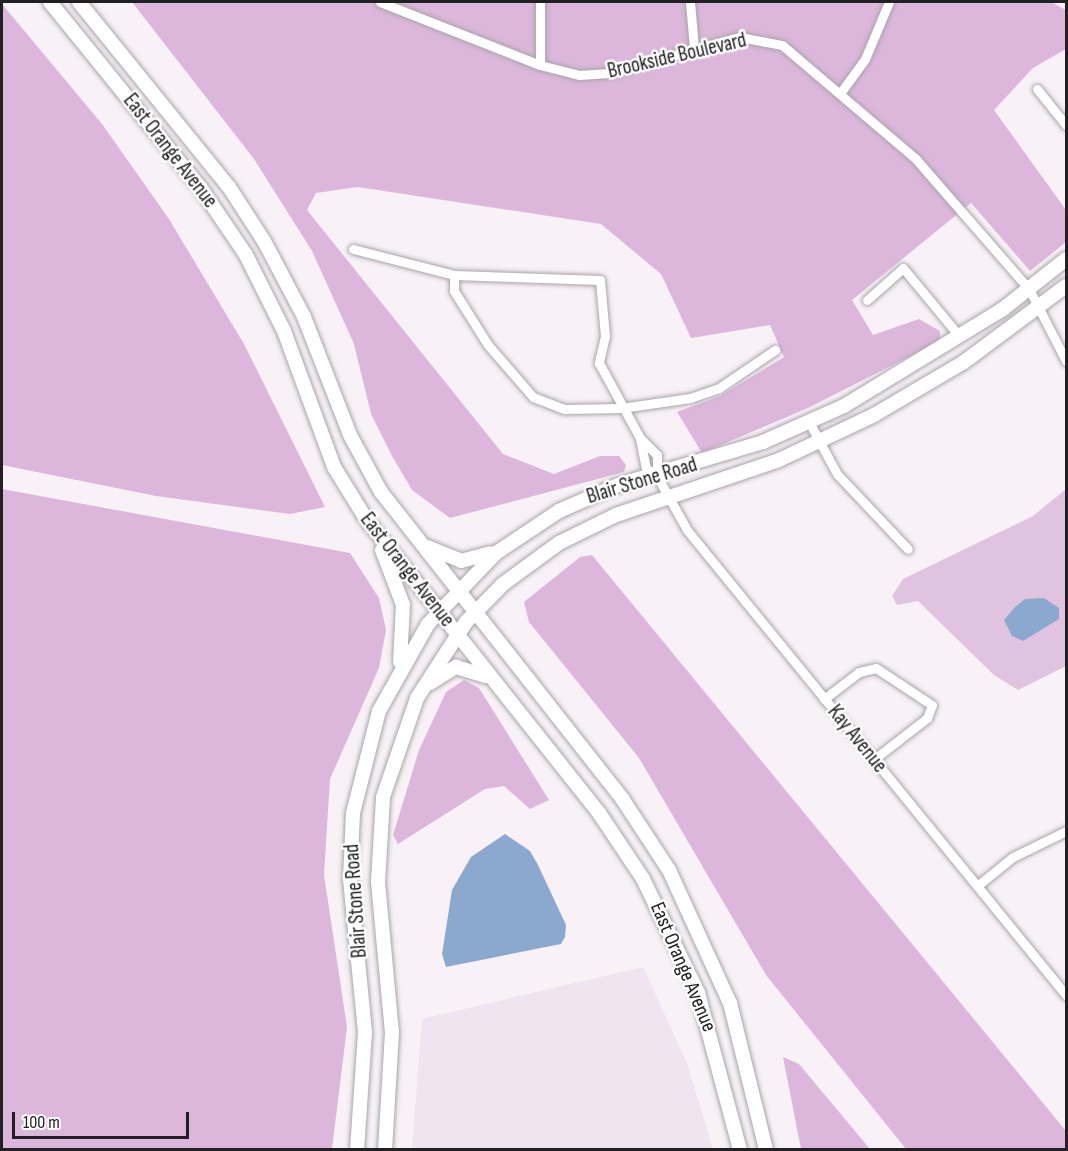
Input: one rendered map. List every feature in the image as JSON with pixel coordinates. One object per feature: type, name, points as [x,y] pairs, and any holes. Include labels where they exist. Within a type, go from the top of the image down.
[{"type":"street","name":"East Orange Avenue","points":[[50,2],[200,187],[246,255],[284,331],[334,466],[366,519],[600,813],[663,916],[712,1032],[740,1149]]},
{"type":"street","name":"East Orange Avenue","points":[[78,2],[253,223],[304,317],[360,456],[420,543],[623,800],[669,870],[730,1003],[766,1149]]},
{"type":"street","name":"Brookside Boulevard","points":[[380,2],[540,65],[598,75],[740,37],[771,40],[841,92],[915,158],[1029,289]]},
{"type":"street","points":[[540,2],[540,65]]},
{"type":"street","points":[[690,2],[694,48]]},
{"type":"street","points":[[841,92],[865,59],[889,2]]},
{"type":"street","points":[[1037,89],[1066,125]]},
{"type":"street","points":[[353,249],[454,275],[600,280],[605,336],[599,363],[621,408],[640,438],[657,454],[657,476]]},
{"type":"street","name":"Blair Stone Road","points":[[357,1149],[365,1032],[351,833],[365,752],[398,673],[438,611],[510,542],[578,501],[657,476],[809,422],[960,337],[1029,289],[1066,259]]},
{"type":"street","points":[[867,300],[903,268],[960,337]]},
{"type":"street","points":[[454,275],[462,307],[533,397],[565,409],[621,408],[719,388],[775,350]]},
{"type":"street","name":"Blair Stone Road","points":[[385,1149],[393,1032],[378,840],[391,767],[417,698],[456,634],[474,611],[559,543],[668,497],[817,443],[934,381],[1036,311],[1066,286]]},
{"type":"street","points":[[1029,289],[1036,311],[1066,361]]},
{"type":"street","points":[[809,422],[817,443],[837,474],[908,549]]},
{"type":"street","points":[[640,438],[646,468],[657,476]]},
{"type":"street","name":"Kay Avenue","points":[[657,476],[687,530],[1066,995]]},
{"type":"street","points":[[366,519],[403,605],[398,673]]},
{"type":"street","points":[[420,543],[444,556],[469,561],[510,542]]},
{"type":"street","points":[[417,698],[450,668],[471,668],[495,683]]},
{"type":"street","points":[[824,699],[859,672],[876,669],[932,705],[927,718],[873,760]]},
{"type":"street","points":[[977,886],[1013,857],[1066,831]]},
{"type":"shaded area","points":[[132,2],[1051,2],[1066,10],[1066,49],[1033,68],[994,110],[1066,210],[1066,242],[1030,271],[971,203],[852,300],[873,335],[919,319],[940,331],[940,341],[808,408],[702,453],[677,412],[720,396],[784,357],[770,325],[691,338],[661,274],[601,224],[358,187],[316,193],[307,210],[503,454],[554,474],[600,456],[619,456],[626,465],[624,472],[450,518],[412,490],[392,456],[371,414],[354,344],[312,251],[254,159]]},
{"type":"shaded area","points":[[2,4],[102,124],[169,219],[244,344],[325,507],[290,514],[156,496],[2,465]]},
{"type":"shaded area","points":[[2,489],[350,553],[379,598],[386,630],[379,668],[330,779],[324,875],[347,1027],[332,1149],[2,1149]]},
{"type":"shaded area","points":[[1066,489],[1066,666],[1018,690],[994,675],[918,601],[897,605],[892,596],[903,579],[1033,516]]},
{"type":"shaded area","points":[[592,555],[1066,1131],[1066,1149],[906,1149],[766,975],[639,758],[529,622],[524,602],[580,557]]},
{"type":"shaded area","points":[[464,680],[479,688],[549,800],[530,809],[504,786],[485,789],[398,844],[393,835],[419,750],[446,692]]},
{"type":"shaded area","points":[[643,967],[687,1063],[713,1149],[412,1149],[422,1019]]},
{"type":"shaded area","points":[[783,1057],[799,1064],[870,1149],[801,1149]]},
{"type":"water","points":[[1044,598],[1059,608],[1059,619],[1023,641],[1012,636],[1004,620],[1025,599]]},
{"type":"water","points":[[505,834],[530,851],[566,925],[565,937],[561,944],[446,967],[442,954],[452,890],[471,857]]}]
